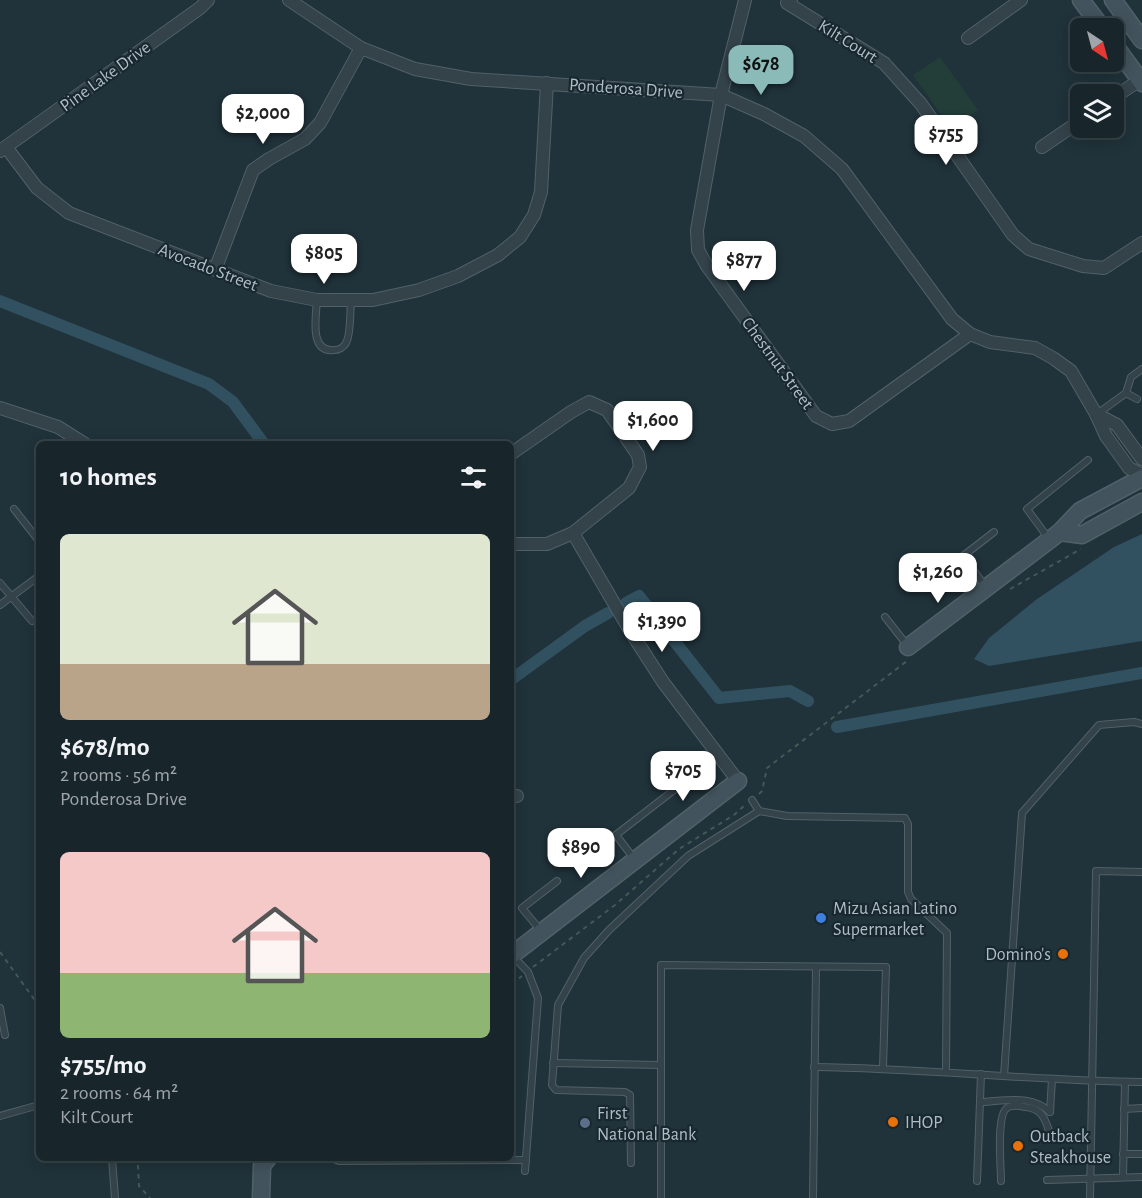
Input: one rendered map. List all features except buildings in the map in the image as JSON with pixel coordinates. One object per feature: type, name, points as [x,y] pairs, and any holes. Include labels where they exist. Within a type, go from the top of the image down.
[{"type":"main road","points":[[1081,0],[1094,18]]},
{"type":"main road","points":[[1113,0],[1142,40]]},
{"type":"main road","points":[[1124,58],[1141,81]]},
{"type":"main road","points":[[909,647],[1055,536],[1080,511],[1142,476]]},
{"type":"main road","points":[[1055,536],[1082,535],[1142,502]]},
{"type":"main road","points":[[514,953],[738,781]]},
{"type":"main road","points":[[261,1198],[262,1166],[266,1161]]},
{"type":"street","name":"Pine Lake Drive","points":[[3,149],[208,0]]},
{"type":"street","name":"Ponderosa Drive","points":[[290,0],[361,48],[415,69],[471,79],[721,95],[764,114],[804,136],[842,169],[952,319],[970,334],[990,342],[1035,348],[1071,371],[1106,436],[1129,468],[1142,476]]},
{"type":"street","name":"Chestnut Street","points":[[745,0],[721,95],[697,230],[698,250],[707,266],[816,416],[832,424],[849,421],[970,334]]},
{"type":"street","name":"Kilt Court","points":[[791,0],[787,3],[884,63],[921,105],[1012,235],[1029,249],[1083,266],[1104,268],[1142,243]]},
{"type":"street","points":[[968,38],[1021,0]]},
{"type":"street","points":[[215,270],[253,170],[305,139],[320,123],[361,48]]},
{"type":"street","points":[[1124,91],[1141,81]]},
{"type":"street","name":"Avocado Street","points":[[3,149],[37,188],[69,213],[271,291],[317,300],[373,300],[429,287],[458,276],[498,255],[520,237],[534,215],[541,192],[547,83]]},
{"type":"street","points":[[1042,147],[1070,128]]},
{"type":"street","points":[[514,452],[571,412],[590,402],[607,410],[638,455],[640,467],[629,488],[573,533],[547,544],[514,544]]},
{"type":"street","points":[[0,408],[58,427],[80,441]]},
{"type":"street","name":"Ponderosa Drive","points":[[1096,414],[1117,425],[1142,459]]},
{"type":"street","points":[[573,533],[663,682],[738,781]]},
{"type":"lane","points":[[317,300],[316,340],[326,350],[335,350],[347,342],[351,300]]},
{"type":"lane","points":[[1096,414],[1126,393],[1131,377],[1142,369]]},
{"type":"lane","points":[[1126,393],[1137,399]]},
{"type":"lane","points":[[1055,536],[1027,509],[1088,460]]},
{"type":"lane","points":[[14,510],[36,537]]},
{"type":"lane","points":[[931,580],[994,532]]},
{"type":"lane","points":[[963,556],[987,589]]},
{"type":"lane","points":[[0,605],[36,578]]},
{"type":"lane","points":[[0,583],[32,621]]},
{"type":"lane","points":[[885,617],[909,647]]},
{"type":"lane","points":[[1004,1076],[1022,813],[1099,725],[1134,722],[1142,724]]},
{"type":"lane","points":[[578,865],[719,756]]},
{"type":"lane","points":[[749,802],[759,811],[787,816],[904,818],[908,824],[908,892],[911,899],[947,933],[946,1072]]},
{"type":"lane","points":[[631,1163],[630,1095],[625,1092],[556,1090],[552,1085],[558,1005],[584,958],[609,930],[688,856],[759,811]]},
{"type":"lane","points":[[616,835],[635,861]]},
{"type":"lane","points":[[1090,1198],[1096,871],[1142,872]]},
{"type":"lane","points":[[541,931],[522,908],[556,881]]},
{"type":"lane","points":[[514,957],[528,972],[538,998],[525,1171]]},
{"type":"lane","points":[[662,1198],[661,965],[886,967],[883,1068]]},
{"type":"lane","points":[[813,1198],[816,966]]},
{"type":"lane","points":[[0,1008],[5,1035]]},
{"type":"lane","points":[[553,1063],[661,1065]]},
{"type":"lane","points":[[814,1067],[883,1068],[1092,1082],[1142,1082]]},
{"type":"lane","points":[[977,1181],[981,1074]]},
{"type":"lane","points":[[981,1102],[1029,1100],[1042,1105],[1050,1112],[1052,1079]]},
{"type":"lane","points":[[1122,1177],[1125,1082]]},
{"type":"lane","points":[[0,1116],[36,1106]]},
{"type":"lane","points":[[1001,1181],[1000,1123],[1007,1108],[1012,1106],[1033,1108],[1044,1116],[1049,1131]]},
{"type":"lane","points":[[1124,1109],[1142,1108]]},
{"type":"lane","points":[[1123,1154],[1142,1154]]},
{"type":"lane","points":[[514,1160],[526,1160]]},
{"type":"lane","points":[[112,1161],[115,1198]]},
{"type":"lane","points":[[1047,1180],[1142,1177]]},
{"type":"path","points":[[533,968],[615,905],[679,849],[734,815],[749,802]]},
{"type":"path","points":[[0,952],[36,1002]]},
{"type":"path","points":[[514,982],[520,978]]},
{"type":"path","points":[[138,1165],[140,1186],[150,1198]]},
{"type":"green space","points":[[940,57],[978,110],[951,129],[913,75]]},
{"type":"water","points":[[1142,534],[1142,641],[989,666],[974,659],[989,638],[1037,599],[1114,547]]},
{"type":"waterway","points":[[0,301],[209,384],[233,402],[262,441]]},
{"type":"waterway","points":[[626,603],[639,596],[719,698],[790,691],[808,701]]},
{"type":"waterway","points":[[514,678],[585,626],[608,613]]},
{"type":"waterway","points":[[837,727],[1142,673]]},
{"type":"place","name":"Mizu Asian Latino Supermarket","points":[[821,918]]},
{"type":"place","name":"Domino's","points":[[1063,954]]},
{"type":"place","name":"IHOP","points":[[893,1122]]},
{"type":"place","name":"First National Bank","points":[[585,1123]]},
{"type":"place","name":"Outback Steakhouse","points":[[1018,1146]]}]
